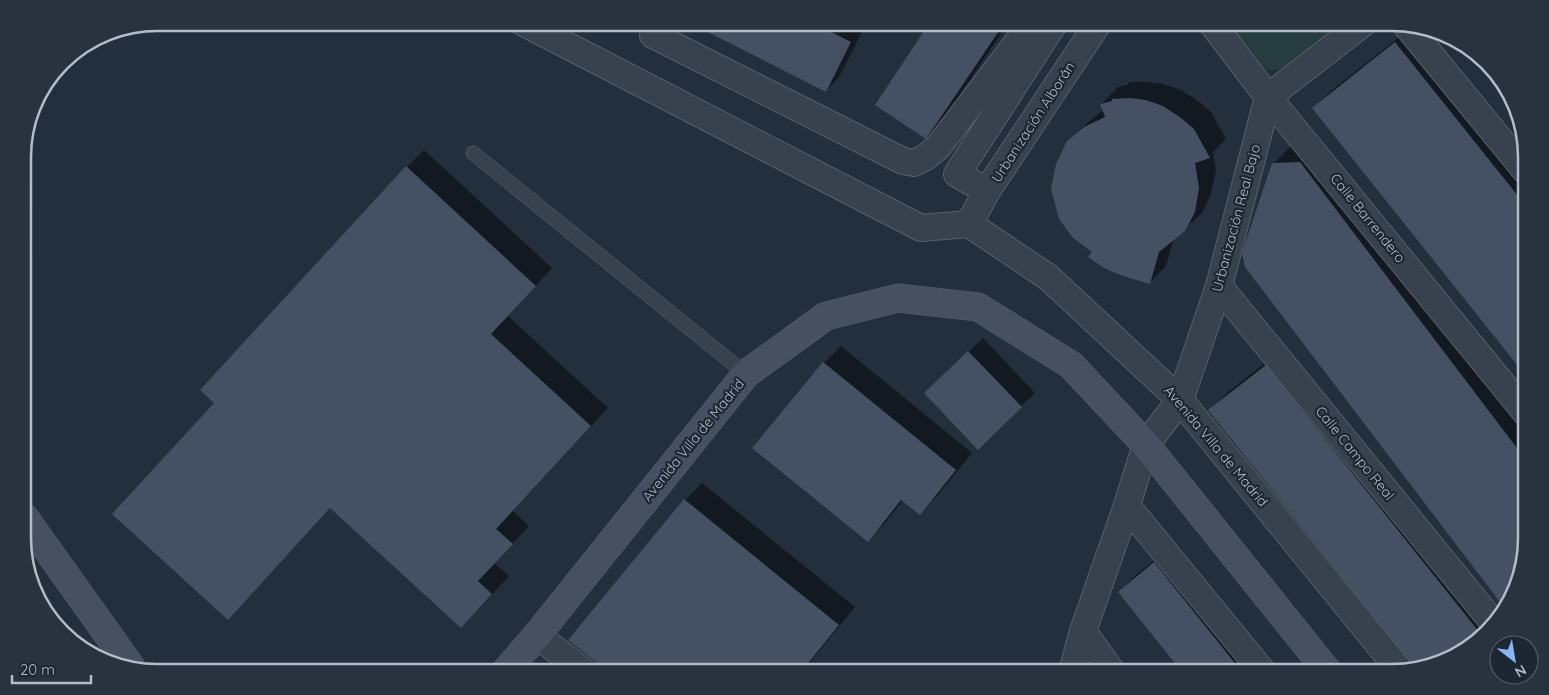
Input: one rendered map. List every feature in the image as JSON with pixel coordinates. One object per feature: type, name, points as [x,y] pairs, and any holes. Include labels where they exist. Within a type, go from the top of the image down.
[{"type":"street","points":[[653,35],[903,161],[914,164],[938,147],[1026,31]]},
{"type":"street","points":[[987,192],[957,174],[1049,31]]},
{"type":"street","name":"Urbanización Alborán","points":[[969,224],[987,192],[1093,31]]},
{"type":"street","name":"Calle Barrendero","points":[[1218,31],[1268,97],[1518,403]]},
{"type":"street","points":[[1268,97],[1353,31]]},
{"type":"street","points":[[541,32],[921,228],[969,224]]},
{"type":"street","points":[[1412,34],[1518,160]]},
{"type":"street","name":"Urbanización Real Bajo","points":[[1074,663],[1083,631],[1127,506],[1146,445],[1180,400],[1219,286],[1268,97]]},
{"type":"street","name":"Avenida Villa de Madrid","points":[[969,224],[1048,277],[1180,400],[1394,663]]},
{"type":"street","name":"Calle Campo Real","points":[[1219,286],[1488,618]]},
{"type":"street","name":"Avenida Villa de Madrid","points":[[512,664],[746,374],[826,316],[898,298],[978,307],[1071,365],[1146,445],[1321,663]]},
{"type":"street","points":[[1127,506],[1256,663]]},
{"type":"street","points":[[31,527],[125,659]]},
{"type":"street","points":[[1083,631],[1106,663]]},
{"type":"street","points":[[537,635],[573,664]]},
{"type":"lane","points":[[473,153],[746,374]]},
{"type":"green space","points":[[1232,31],[1338,31],[1288,71],[1259,69]]},
{"type":"building","points":[[830,31],[851,42],[826,92],[707,32]]},
{"type":"building","points":[[924,31],[999,31],[926,139],[875,105]]},
{"type":"building","points":[[1395,42],[1518,196],[1518,366],[1312,108]]},
{"type":"building","points":[[1130,98],[1146,100],[1163,106],[1181,118],[1194,129],[1210,158],[1195,163],[1199,188],[1195,212],[1185,231],[1159,252],[1150,284],[1120,275],[1104,268],[1088,257],[1092,252],[1073,238],[1059,219],[1051,189],[1056,164],[1067,141],[1084,127],[1105,117],[1100,104],[1112,101],[1112,99]]},
{"type":"building","points":[[1300,162],[1518,449],[1517,546],[1513,570],[1500,602],[1245,267],[1242,253],[1272,163]]},
{"type":"building","points":[[406,166],[536,286],[491,334],[591,426],[496,529],[513,544],[478,581],[492,594],[461,628],[330,508],[228,620],[112,514],[214,403],[200,390]]},
{"type":"building","points":[[968,351],[1022,407],[978,450],[924,393]]},
{"type":"building","points":[[823,362],[956,470],[920,515],[901,500],[868,542],[752,448]]},
{"type":"building","points":[[1266,365],[1478,630],[1447,651],[1432,657],[1410,662],[1208,410]]},
{"type":"building","points":[[684,499],[839,625],[808,663],[598,664],[568,640]]},
{"type":"building","points":[[1154,562],[1235,663],[1175,663],[1118,592]]}]
